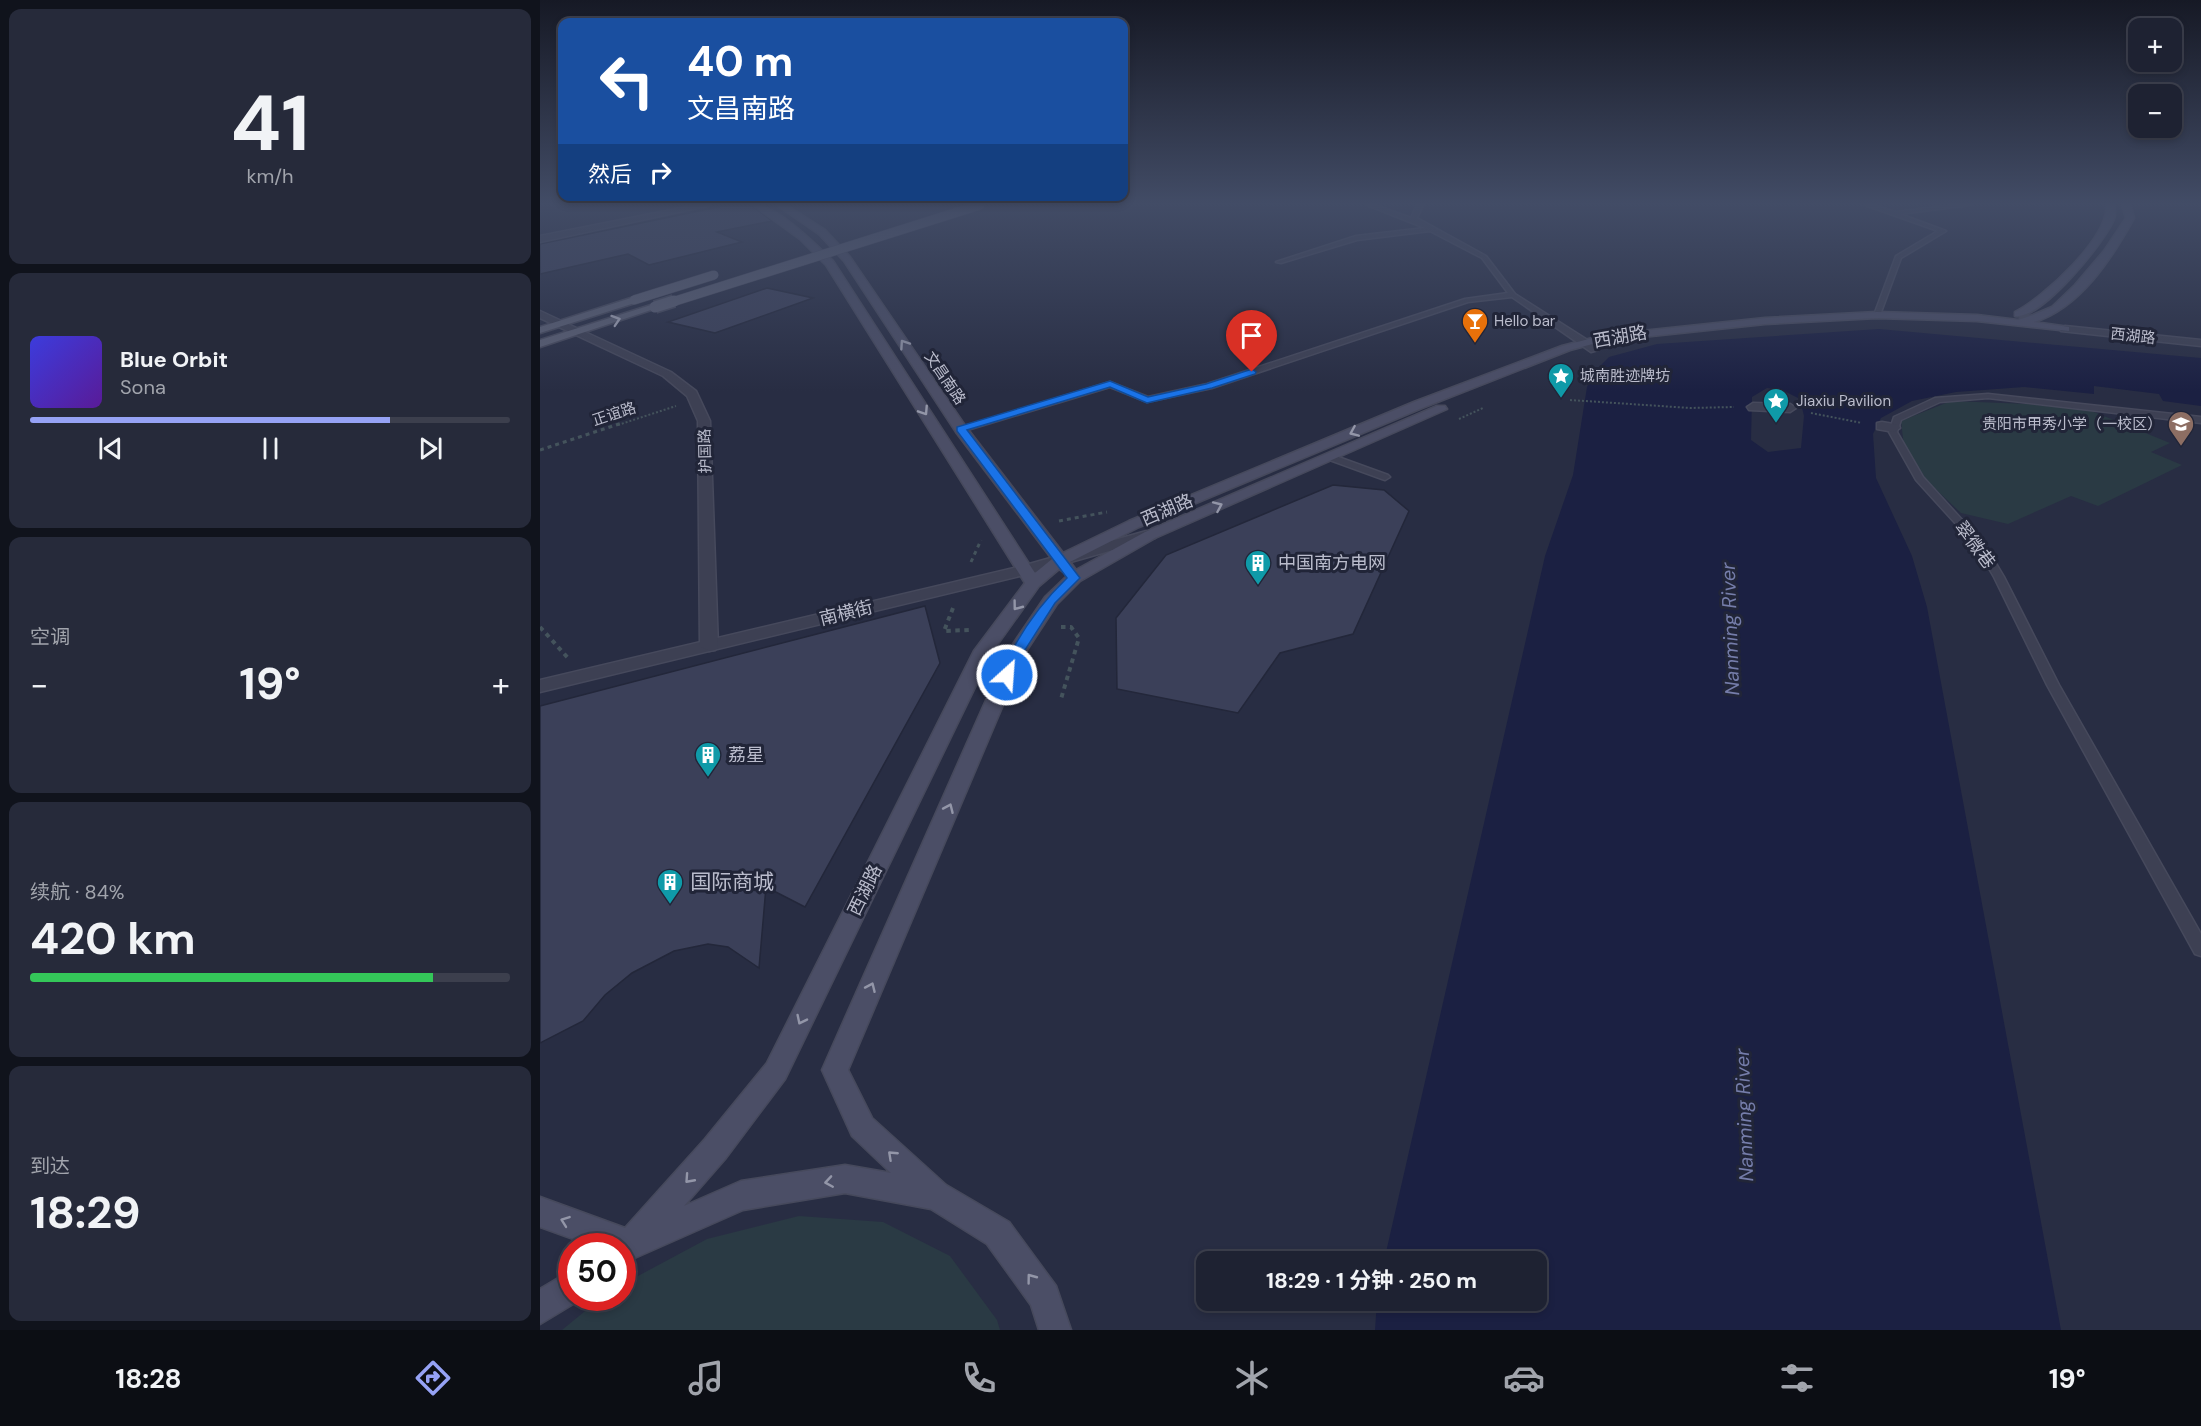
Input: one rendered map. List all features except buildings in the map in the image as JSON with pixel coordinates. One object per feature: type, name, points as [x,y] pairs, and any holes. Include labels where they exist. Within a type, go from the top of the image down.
[{"type":"main road","points":[[540,344],[782,267]]},
{"type":"main road","name":"文昌南路","points":[[833,267],[1030,577]]},
{"type":"main road","name":"文昌南路","points":[[852,267],[961,429],[1074,578]]},
{"type":"main road","points":[[1978,322],[2026,312],[2040,304],[2074,267]]},
{"type":"main road","points":[[2014,324],[2042,317],[2060,306],[2095,267]]},
{"type":"main road","points":[[540,330],[723,272]]},
{"type":"main road","name":"西湖路","points":[[636,1237],[715,1149],[776,1071],[983,651],[1030,577],[1134,524],[1418,405],[1590,346],[1645,332],[1743,323],[1877,315],[2065,329]]},
{"type":"main road","name":"西湖路","points":[[936,1195],[861,1127],[835,1070],[1016,653],[1051,601],[1074,578],[1150,535],[1590,346],[1652,338],[1833,322],[1884,320],[1978,322],[2065,329]]},
{"type":"main road","points":[[636,1243],[741,1196],[845,1179],[936,1195],[998,1233],[1045,1297],[1055,1330]]},
{"type":"main road","points":[[540,1212],[590,1233]]},
{"type":"main road","points":[[540,1308],[558,1296]]},
{"type":"street","name":"护国路","points":[[540,314],[667,374],[692,394],[704,421],[709,646]]},
{"type":"street","name":"西湖路","points":[[2065,329],[2201,343]]},
{"type":"street","points":[[1753,407],[1790,408]]},
{"type":"street","points":[[1061,561],[1150,535]]},
{"type":"street","name":"南横街","points":[[540,687],[709,646],[1030,577]]},
{"type":"lane","points":[[1492,267],[1513,295],[1590,346]]},
{"type":"lane","points":[[1877,315],[1894,267]]},
{"type":"lane","points":[[961,429],[1110,384],[1147,400],[1209,386],[1467,300],[1513,295]]},
{"type":"lane","points":[[1888,427],[1897,419],[1938,400],[1988,396],[2201,420]]},
{"type":"lane","name":"翠微巷","points":[[1888,427],[1919,478],[1980,545],[1999,577],[2053,685],[2201,949]]},
{"type":"lane","points":[[1330,457],[1385,477]]},
{"type":"path","name":"正谊路","points":[[540,450],[694,400]]},
{"type":"path","points":[[1570,400],[1690,408],[1753,407]]},
{"type":"path","points":[[1790,408],[1888,427]]},
{"type":"path","points":[[952,608],[944,631],[963,630]]},
{"type":"path","points":[[540,627],[585,676]]},
{"type":"shaded area","points":[[1951,401],[2028,404],[2089,410],[2170,443],[2151,452],[2182,465],[2098,506],[2071,496],[2008,524],[1961,513],[1927,481],[1904,446],[1901,421]]},
{"type":"shaded area","points":[[799,1216],[883,1222],[950,1256],[997,1320],[1000,1330],[562,1330],[585,1311],[636,1311],[636,1277],[707,1239]]},
{"type":"water","name":"Nanming River","points":[[1879,329],[2201,358],[2201,406],[2163,401],[2159,394],[2094,386],[2094,394],[2024,387],[1956,392],[1912,401],[1881,418],[1873,434],[1876,478],[1912,556],[1927,607],[2061,1330],[1375,1330],[1376,1311],[1547,1311],[1547,1251],[1386,1251],[1545,556],[1573,475],[1587,387],[1594,372],[1609,357],[1657,344]],"holes":[[[1767,388],[1782,390],[1800,399],[1804,416],[1801,448],[1768,452],[1751,440],[1752,397]]]},
{"type":"place","name":"Hello bar","points":[[1475,344]]},
{"type":"place","name":"城南胜迹牌坊","points":[[1561,399]]},
{"type":"place","name":"Jiaxiu Pavilion","points":[[1776,424]]},
{"type":"place","name":"贵阳市甲秀小学（一校区）","points":[[2181,447]]},
{"type":"place","name":"中国南方电网","points":[[1258,586]]},
{"type":"place","name":"荔星","points":[[708,778]]},
{"type":"place","name":"国际商城","points":[[670,905]]},
{"type":"route","points":[[1007,675],[1016,653],[1051,601],[1074,578],[961,429],[1110,384],[1147,400],[1209,386],[1252,372]]}]
